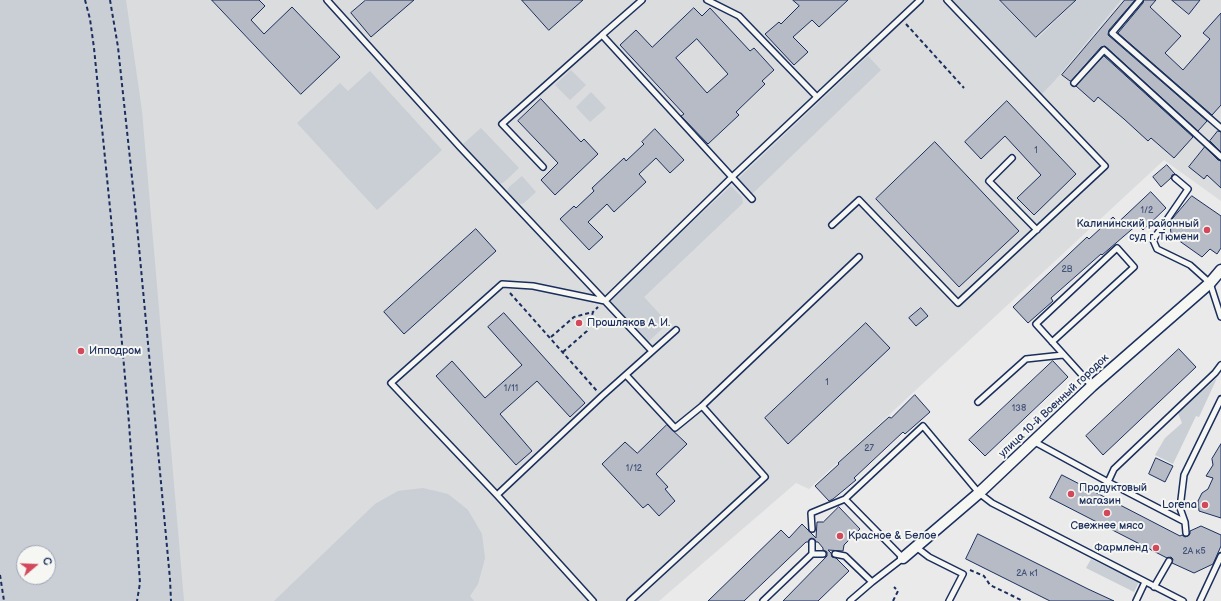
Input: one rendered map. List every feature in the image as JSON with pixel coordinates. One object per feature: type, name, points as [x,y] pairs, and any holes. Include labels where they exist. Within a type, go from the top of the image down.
[{"type":"street","name":"улица 10-й Военный городок","points":[[903,558],[979,493],[1092,386],[1210,283],[1221,270]]},
{"type":"lane","points":[[327,0],[460,147],[652,351]]},
{"type":"lane","points":[[543,167],[502,124],[642,0]]},
{"type":"lane","points":[[706,0],[738,16],[817,97]]},
{"type":"lane","points":[[605,301],[732,177],[920,0]]},
{"type":"lane","points":[[832,225],[859,200],[958,303],[1105,166],[947,0]]},
{"type":"lane","points":[[1140,0],[1112,33],[1221,128]]},
{"type":"lane","points":[[602,35],[752,199]]},
{"type":"lane","points":[[1074,83],[1104,50],[1221,157]]},
{"type":"lane","points":[[1012,158],[989,181],[1037,230]]},
{"type":"lane","points":[[1175,178],[1188,189],[1153,240],[1157,249],[1190,265],[1210,283],[1221,317]]},
{"type":"lane","points":[[1052,342],[1134,267],[1117,248],[1036,324],[1063,355],[1092,386]]},
{"type":"lane","points":[[626,375],[675,428],[702,406],[859,257]]},
{"type":"lane","points":[[593,601],[497,495],[391,382],[502,284],[533,286],[605,301]]},
{"type":"lane","points":[[497,495],[602,396],[676,330]]},
{"type":"lane","points":[[978,402],[1026,359],[1063,355]]},
{"type":"lane","points":[[1108,482],[1114,469],[1215,373],[1221,365]]},
{"type":"lane","points":[[1186,533],[1185,522],[1180,508],[1184,475],[1221,399]]},
{"type":"lane","points":[[630,601],[765,477],[702,406]]},
{"type":"lane","points":[[812,529],[811,513],[845,499],[923,426],[979,493],[992,503],[1183,601]]},
{"type":"lane","points":[[1033,442],[1185,522]]},
{"type":"lane","points":[[845,499],[903,558],[850,601]]},
{"type":"lane","points":[[812,542],[812,554]]},
{"type":"lane","points":[[916,546],[929,557],[963,574],[949,601]]},
{"type":"lane","points":[[763,601],[812,554],[824,554]]},
{"type":"lane","points":[[835,554],[845,556],[872,582]]},
{"type":"lane","points":[[1200,601],[1221,556]]},
{"type":"lane","points":[[1154,587],[1168,561]]},
{"type":"lane","points":[[1136,601],[1145,582]]},
{"type":"path","points":[[85,0],[90,19],[94,48],[113,234],[140,583],[137,601]]},
{"type":"path","points":[[110,0],[118,47],[136,215],[170,579],[170,601]]},
{"type":"path","points":[[901,19],[964,88]]},
{"type":"path","points":[[502,284],[551,337],[602,396]]},
{"type":"path","points":[[551,337],[574,317],[593,312],[605,301]]},
{"type":"path","points":[[563,352],[587,331],[593,312]]},
{"type":"path","points":[[970,570],[984,576],[990,585],[1024,601]]},
{"type":"path","points":[[0,575],[4,601]]},
{"type":"path","points":[[893,601],[898,591],[894,586]]},
{"type":"shaded area","name":"Ипподром","points":[[0,0],[126,0],[142,111],[184,601],[0,601]]},
{"type":"shaded area","points":[[125,0],[1221,0],[1221,201],[1164,160],[809,489],[796,483],[659,601],[183,601]]},
{"type":"shaded area","points":[[951,0],[998,0],[1037,39],[1077,0],[1121,0],[1042,94]]},
{"type":"shaded area","points":[[868,56],[881,70],[751,195],[738,182],[739,178]]},
{"type":"shaded area","points":[[571,70],[586,85],[570,100],[555,85]]},
{"type":"shaded area","points":[[370,71],[442,150],[377,210],[297,123],[340,83],[348,91]]},
{"type":"shaded area","points":[[591,92],[606,108],[590,122],[576,107]]},
{"type":"shaded area","points":[[481,128],[519,168],[503,183],[498,184],[463,144]]},
{"type":"shaded area","points":[[522,176],[536,192],[524,203],[518,205],[507,193],[508,188]]},
{"type":"shaded area","points":[[731,186],[742,197],[743,203],[644,297],[668,323],[647,343],[611,304],[611,298]]},
{"type":"shaded area","points":[[1217,378],[1199,417],[1196,416],[1173,464],[1155,455],[1165,438],[1182,423],[1178,413]]},
{"type":"shaded area","points":[[423,488],[448,494],[468,510],[482,534],[485,558],[478,584],[470,596],[474,601],[274,601],[375,504],[398,491]]},
{"type":"shaded area","points":[[1091,559],[1139,582],[1134,592],[1086,568]]},
{"type":"building","points":[[212,0],[259,0],[265,6],[251,20],[264,34],[292,7],[340,57],[301,94]]},
{"type":"building","points":[[366,0],[414,0],[371,37],[351,13]]},
{"type":"building","points":[[522,0],[583,0],[549,30]]},
{"type":"building","points":[[793,0],[848,0],[819,27],[812,20],[793,37],[808,52],[794,65],[765,34],[779,22],[781,24],[799,6]]},
{"type":"building","points":[[1000,0],[1076,0],[1036,37]]},
{"type":"building","points":[[1125,0],[1135,0],[1109,30],[1108,35],[1207,121],[1198,131],[1105,46],[1101,47],[1071,81],[1062,75]]},
{"type":"building","points":[[1144,0],[1156,0],[1150,7],[1181,36],[1165,53],[1183,70],[1210,39],[1203,33],[1221,13],[1221,105],[1212,115],[1118,33]]},
{"type":"building","points":[[1172,0],[1200,0],[1189,14]]},
{"type":"building","points":[[694,8],[702,16],[710,8],[750,51],[754,48],[774,70],[762,81],[765,84],[736,112],[739,115],[708,144],[681,116],[684,114],[620,45],[636,30],[652,47]],"holes":[[[697,39],[728,74],[707,93],[676,58]]]},
{"type":"building","points":[[1104,56],[1193,137],[1174,158],[1151,138],[1148,141],[1098,97],[1094,102],[1076,86]]},
{"type":"building","points":[[541,99],[581,142],[584,139],[598,154],[555,195],[541,180],[558,163],[518,121]]},
{"type":"building","points":[[1007,101],[1076,174],[1034,215],[1017,198],[1041,175],[1005,136],[981,159],[965,142]]},
{"type":"building","points":[[655,129],[684,160],[670,173],[656,158],[639,174],[646,182],[614,212],[607,204],[588,222],[603,237],[589,250],[560,219],[574,206],[576,208],[594,191],[592,188],[624,158],[626,161],[644,144],[642,142]]},
{"type":"building","points":[[1218,131],[1221,132],[1221,152],[1210,141]]},
{"type":"building","points":[[935,142],[1019,231],[959,287],[876,199]]},
{"type":"building","points":[[1205,147],[1218,160],[1221,161],[1221,188],[1207,175],[1204,179],[1189,167]]},
{"type":"building","points":[[1167,165],[1175,174],[1172,175],[1171,178],[1161,187],[1153,177]]},
{"type":"building","points":[[1151,192],[1166,208],[1143,230],[1138,224],[1102,255],[1101,254],[1051,298],[1053,301],[1028,323],[1013,307],[1087,237],[1089,239],[1113,217],[1118,222]]},
{"type":"building","points":[[1192,196],[1221,216],[1221,248],[1217,254],[1210,249],[1202,257],[1171,235],[1170,222]]},
{"type":"building","points":[[476,229],[496,251],[404,334],[384,312]]},
{"type":"building","points":[[921,308],[928,316],[916,326],[909,318]]},
{"type":"building","points":[[504,313],[585,403],[570,417],[537,381],[500,414],[532,451],[516,465],[436,376],[452,361],[485,398],[522,365],[488,327]]},
{"type":"building","points":[[866,323],[890,348],[788,444],[765,418]]},
{"type":"building","points":[[1179,349],[1196,367],[1103,455],[1086,436]]},
{"type":"building","points":[[1053,361],[1068,377],[985,456],[969,440]]},
{"type":"building","points":[[915,395],[930,412],[905,434],[903,432],[854,478],[856,480],[829,501],[815,486],[839,464],[838,463],[889,417],[891,418]]},
{"type":"building","points":[[667,425],[687,444],[656,474],[668,487],[665,489],[675,501],[659,516],[648,504],[643,508],[602,464],[625,442],[637,453]]},
{"type":"building","points":[[1221,444],[1221,518],[1199,511],[1198,501],[1202,493],[1208,489],[1213,478],[1206,476],[1213,465],[1212,459]]},
{"type":"building","points":[[1156,458],[1173,466],[1165,482],[1149,474]]},
{"type":"building","points":[[1062,475],[1180,536],[1188,536],[1190,531],[1201,526],[1221,535],[1221,546],[1213,564],[1194,573],[1172,563],[1173,559],[1171,557],[1167,558],[1050,498]]},
{"type":"building","points":[[839,507],[860,529],[844,545],[843,551],[828,550],[832,557],[836,558],[849,571],[818,601],[783,601],[827,556],[827,552],[823,550],[818,542],[812,538],[744,601],[708,601],[781,530],[789,538],[802,524],[816,538],[817,522],[823,522]]},
{"type":"building","points":[[978,534],[1114,601],[1050,601],[966,559]]},
{"type":"place","name":"Калининский районный суд г. Тюмени","points":[[1207,230]]},
{"type":"place","name":"Прошляков А. И.","points":[[579,323]]},
{"type":"place","name":"Ипподром","points":[[81,351]]},
{"type":"place","name":"Продуктовый магазин","points":[[1071,494]]},
{"type":"place","name":"Lorena","points":[[1205,505]]},
{"type":"place","name":"Свежнее мясо","points":[[1107,513]]},
{"type":"place","name":"Красное & Белое","points":[[840,536]]},
{"type":"place","name":"Фармленд","points":[[1156,548]]}]
